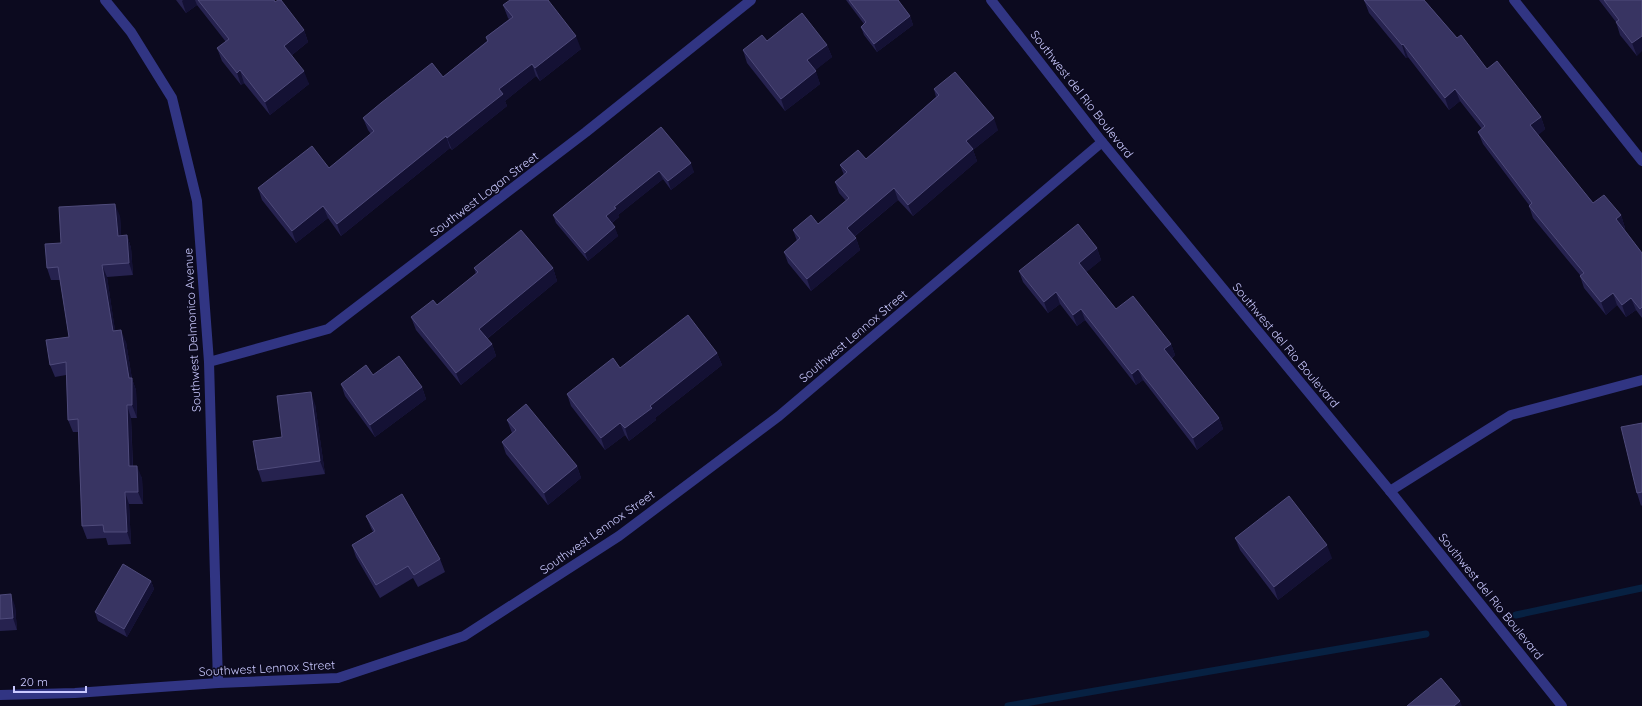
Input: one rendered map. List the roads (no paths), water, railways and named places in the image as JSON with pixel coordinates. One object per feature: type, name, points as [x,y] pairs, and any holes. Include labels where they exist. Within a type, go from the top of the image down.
[{"type":"street","name":"Southwest Delmonico Avenue","points":[[105,0],[131,32],[172,98],[196,201],[208,362],[218,683]]},
{"type":"street","name":"Southwest Logan Street","points":[[208,362],[328,329],[586,132],[751,0]]},
{"type":"street","name":"Southwest del Rio Boulevard","points":[[991,0],[1102,142],[1390,491],[1562,706]]},
{"type":"street","points":[[1514,0],[1642,161]]},
{"type":"street","name":"Southwest Lennox Street","points":[[0,695],[75,693],[218,683],[338,678],[464,636],[619,536],[779,416],[1102,142]]},
{"type":"street","points":[[1390,491],[1510,415],[1642,380]]},
{"type":"waterway","points":[[1516,615],[1642,588]]},
{"type":"waterway","points":[[1008,706],[1426,634]]}]
